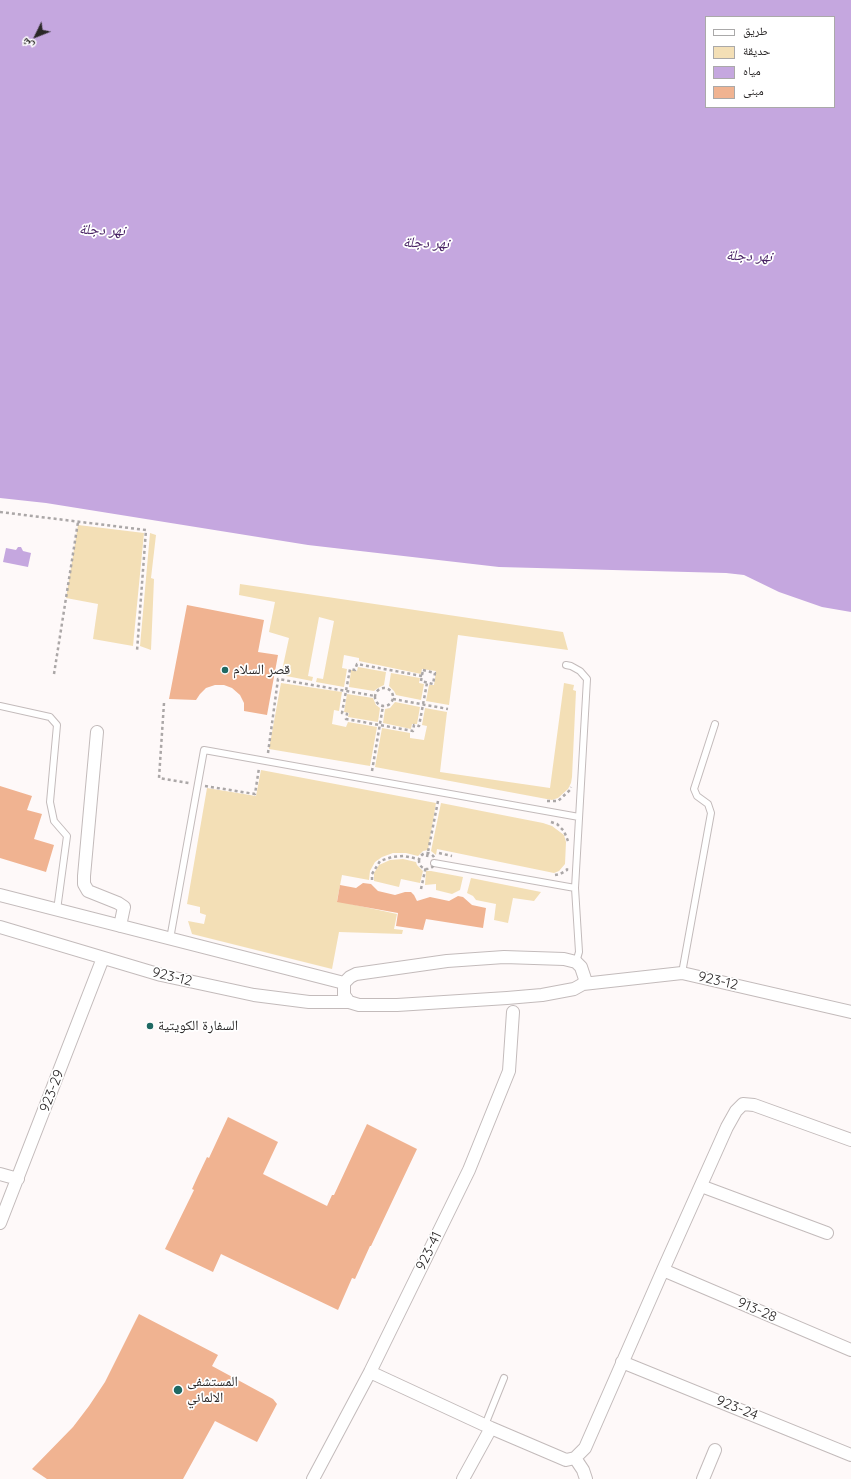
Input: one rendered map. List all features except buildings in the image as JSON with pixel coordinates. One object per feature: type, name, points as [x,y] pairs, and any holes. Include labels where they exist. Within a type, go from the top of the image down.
[{"type":"street","points":[[96,732],[84,884],[88,891],[118,903],[124,907],[120,926]]},
{"type":"street","points":[[0,895],[344,983]]},
{"type":"street","name":"923-12","points":[[0,927],[161,975],[254,995],[309,1002],[349,1002],[359,1005],[397,1005],[499,999],[542,995],[574,989],[583,984],[682,973],[851,1012]]},
{"type":"street","points":[[349,1002],[344,994],[344,983],[356,974],[447,961],[504,957],[564,959],[576,962],[581,967],[585,979],[583,984]]},
{"type":"street","name":"923-29","points":[[0,1223],[103,958]]},
{"type":"street","name":"923-41","points":[[314,1479],[370,1372],[469,1170],[509,1071],[513,1012]]},
{"type":"street","points":[[370,1372],[566,1460],[575,1458],[585,1448],[727,1127],[736,1111],[744,1104],[754,1105],[851,1140]]},
{"type":"street","points":[[0,1174],[18,1179]]},
{"type":"street","points":[[701,1186],[828,1232]]},
{"type":"street","name":"913-28","points":[[663,1270],[851,1348]]},
{"type":"street","name":"923-24","points":[[622,1362],[851,1455]]},
{"type":"street","points":[[463,1479],[488,1426]]},
{"type":"street","points":[[702,1479],[715,1450]]},
{"type":"street","points":[[575,1458],[583,1470],[586,1479]]},
{"type":"lane","points":[[566,665],[580,671],[587,679],[575,888],[579,952],[576,962]]},
{"type":"lane","points":[[0,706],[50,717],[57,725],[50,802],[54,821],[67,836],[57,910]]},
{"type":"lane","points":[[682,973],[711,813],[708,804],[697,796],[694,789],[714,724]]},
{"type":"lane","points":[[170,939],[204,750],[579,817]]},
{"type":"lane","points":[[434,863],[575,888]]},
{"type":"lane","points":[[488,1426],[504,1378]]},
{"type":"path","points":[[0,512],[146,530],[137,651]]},
{"type":"path","points":[[54,674],[78,522]]},
{"type":"path","points":[[422,676],[356,664],[356,670],[350,669],[342,713],[347,714],[346,719],[413,731],[414,725],[419,726],[427,682]]},
{"type":"path","points":[[422,670],[434,673],[432,684],[427,682],[420,681],[422,670]]},
{"type":"path","points":[[275,754],[267,752],[278,679],[376,696]]},
{"type":"path","points":[[386,689],[391,692],[393,699],[389,705],[383,706],[377,703],[376,696],[379,690],[386,689]]},
{"type":"path","points":[[393,699],[448,708]]},
{"type":"path","points":[[164,703],[159,778],[189,782],[188,790]]},
{"type":"path","points":[[379,772],[372,771],[383,706]]},
{"type":"path","points":[[204,793],[206,785],[254,794],[259,768],[267,770]]},
{"type":"path","points":[[546,801],[558,801],[570,790],[572,785]]},
{"type":"path","points":[[421,889],[438,801],[430,800]]},
{"type":"path","points":[[550,821],[557,824],[564,831],[568,840],[568,846]]},
{"type":"path","points":[[438,853],[454,856]]},
{"type":"path","points":[[372,880],[372,874],[380,861],[392,857],[404,856],[419,859]]},
{"type":"path","points":[[554,875],[560,874],[566,870],[568,864]]},
{"type":"green space","points":[[78,525],[144,533],[133,646],[93,639],[98,604],[66,598]]},
{"type":"green space","points":[[150,533],[156,535],[151,578],[154,579],[151,650],[140,646]]},
{"type":"green space","points":[[240,584],[563,632],[568,650],[458,635],[449,705],[426,701],[429,685],[434,685],[436,671],[422,669],[421,674],[359,661],[359,658],[344,655],[342,668],[347,669],[344,687],[316,682],[317,678],[323,679],[334,621],[319,617],[308,676],[313,677],[312,681],[281,675],[289,638],[269,632],[275,602],[239,595]]},
{"type":"green space","points":[[358,667],[386,672],[384,685],[374,691],[349,687],[351,670],[357,671]]},
{"type":"green space","points":[[391,673],[420,678],[419,683],[424,684],[421,700],[396,695],[389,686]]},
{"type":"green space","points":[[281,683],[342,692],[339,711],[334,710],[332,724],[346,727],[348,722],[377,727],[370,766],[269,749]]},
{"type":"green space","points":[[564,683],[574,685],[573,690],[576,691],[572,777],[568,789],[558,798],[552,800],[375,767],[382,728],[410,733],[410,738],[424,740],[427,726],[422,725],[425,708],[447,712],[440,772],[550,788]]},
{"type":"green space","points":[[347,694],[373,698],[376,705],[380,708],[378,722],[348,717],[349,713],[344,712]]},
{"type":"green space","points":[[395,702],[420,707],[417,724],[412,724],[411,729],[383,723],[385,709],[390,708]]},
{"type":"green space","points":[[261,770],[436,803],[428,850],[423,851],[418,856],[406,853],[393,853],[382,857],[375,862],[370,871],[369,880],[342,875],[337,901],[397,914],[394,929],[403,930],[402,934],[339,932],[332,969],[192,934],[188,921],[204,924],[206,915],[200,913],[200,907],[187,904],[207,788],[256,796]]},
{"type":"green space","points":[[441,803],[552,826],[564,835],[566,842],[565,864],[559,871],[554,873],[437,849],[436,855],[431,851]]},
{"type":"green space","points":[[403,859],[416,862],[423,871],[420,883],[401,879],[399,887],[374,881],[374,873],[379,865],[390,860]]},
{"type":"green space","points":[[426,871],[463,877],[460,890],[452,894],[436,890],[436,884],[425,885]]},
{"type":"green space","points":[[471,878],[541,892],[534,901],[513,898],[508,923],[494,920],[496,904],[476,900],[473,896],[467,893]]},
{"type":"water","name":"نهر دجلة","points":[[0,0],[851,0],[851,612],[822,607],[779,592],[744,575],[726,573],[499,567],[308,545],[46,503],[0,498]]},
{"type":"water","points":[[18,547],[21,547],[23,551],[31,553],[28,567],[3,562],[6,548],[16,550]]},
{"type":"place","name":"قصر السلام","points":[[225,670]]},
{"type":"place","name":"السفارة الكويتية","points":[[150,1026]]},
{"type":"place","name":"المستشفى الالماني","points":[[178,1390]]}]
